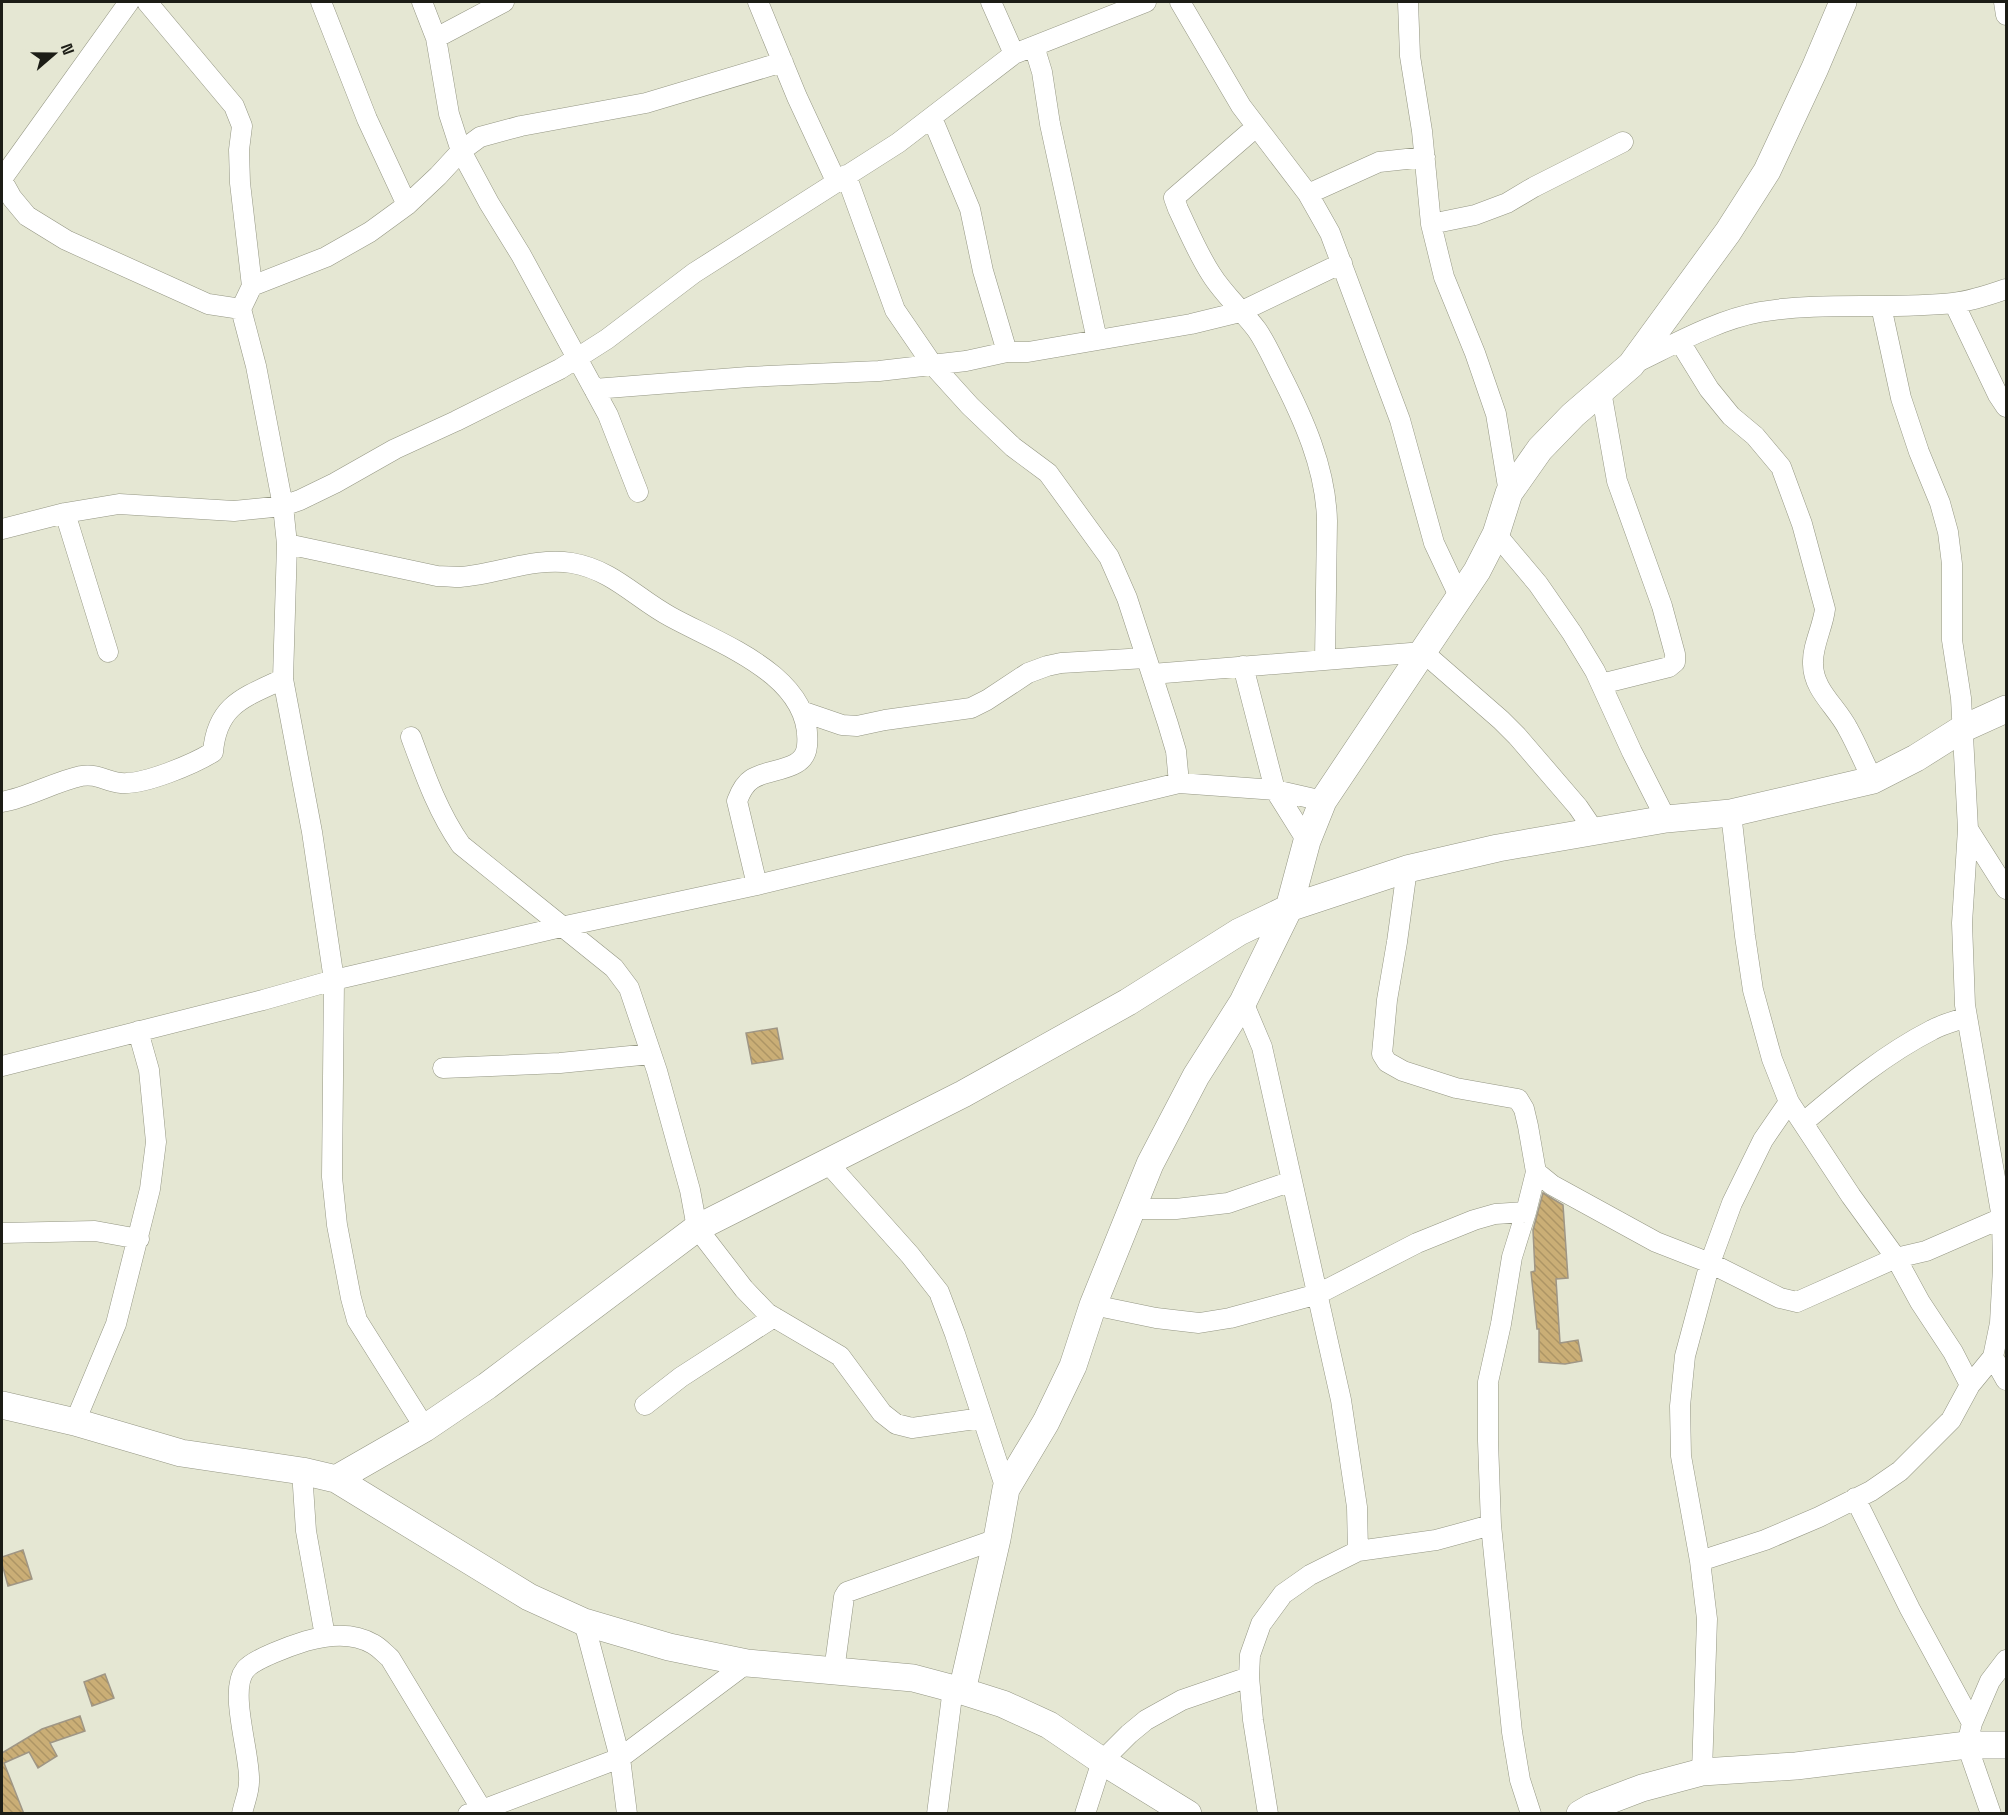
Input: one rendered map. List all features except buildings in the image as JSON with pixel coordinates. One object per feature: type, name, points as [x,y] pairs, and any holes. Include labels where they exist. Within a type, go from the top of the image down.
[{"type":"street","points":[[129,2],[73,77],[2,180],[12,198],[27,216],[66,240],[208,304],[242,309]]},
{"type":"street","points":[[147,2],[218,84],[239,116],[242,126],[239,150],[240,183],[252,286],[242,309],[256,366],[283,506],[287,544],[284,679],[312,832],[334,980],[332,1177],[337,1225],[357,1320],[425,1428]]},
{"type":"street","points":[[321,2],[367,119],[407,205]]},
{"type":"street","points":[[422,2],[436,38],[449,114],[461,151],[484,195],[521,255],[608,415],[638,492]]},
{"type":"street","points":[[436,38],[504,2]]},
{"type":"street","points":[[758,2],[797,97],[841,178],[895,310],[932,364],[970,406],[1004,439],[1048,473],[1109,557],[1127,598],[1176,751],[1179,783]]},
{"type":"street","points":[[991,2],[1014,54]]},
{"type":"street","points":[[2,529],[65,513],[119,504],[234,511],[283,506],[336,483],[395,449],[560,369],[607,339],[694,273],[898,143],[1014,54],[1146,2]]},
{"type":"street","points":[[1180,2],[1217,68],[1256,127],[1308,194],[1330,233],[1400,420],[1434,543],[1459,596]]},
{"type":"street","points":[[1408,2],[1410,56],[1425,157],[1431,224],[1444,277],[1475,353],[1496,414],[1509,493]]},
{"type":"street","points":[[937,1814],[957,1690],[997,1539],[1006,1489],[1046,1422],[1073,1366],[1093,1305],[1150,1164],[1196,1076],[1244,1002],[1289,908],[1307,841],[1323,801],[1477,571],[1496,534],[1509,493],[1540,449],[1573,415],[1631,365],[1728,232],[1767,171],[1843,2]]},
{"type":"street","points":[[2004,2],[2007,15]]},
{"type":"street","points":[[1034,46],[1042,72],[1050,124],[1097,340]]},
{"type":"street","points":[[252,286],[326,257],[370,232],[407,205],[461,151],[480,137],[521,126],[646,103],[783,62]]},
{"type":"street","points":[[932,118],[970,210],[983,271],[1007,352]]},
{"type":"street","points":[[1256,127],[1174,198],[1211,274],[1257,330],[1306,429],[1321,472],[1327,522],[1325,660]]},
{"type":"street","points":[[1431,224],[1475,215],[1507,203],[1623,142]]},
{"type":"street","points":[[1308,194],[1379,162],[1425,157]]},
{"type":"street","points":[[594,389],[636,384],[879,371],[966,361],[1007,352],[1028,352],[1191,324],[1240,312],[1342,263]]},
{"type":"street","points":[[1631,365],[1724,323],[1758,312],[1816,306],[1954,303],[2007,289]]},
{"type":"street","points":[[1954,303],[1998,395],[2007,406]]},
{"type":"street","points":[[1700,1561],[1765,1540],[1819,1517],[1871,1491],[1900,1471],[1951,1420],[1970,1385],[1993,1357],[2001,1323],[2005,1268],[2004,1216],[1965,1005],[1962,923],[1968,829],[1961,698],[1952,640],[1952,564],[1948,532],[1940,503],[1901,398],[1881,306]]},
{"type":"street","points":[[1680,342],[1709,389],[1731,416],[1771,453],[1789,484],[1825,609],[1814,654],[1814,674],[1820,689],[1849,730],[1873,780]]},
{"type":"street","points":[[1601,391],[1617,481],[1662,606],[1676,654],[1675,662],[1669,667],[1601,684]]},
{"type":"street","points":[[65,513],[108,652]]},
{"type":"street","points":[[1496,534],[1538,584],[1572,633],[1601,684],[1666,819]]},
{"type":"street","points":[[287,544],[437,576],[459,577],[536,562],[572,563],[606,573],[670,617],[706,634],[767,670],[788,690],[804,712],[807,746],[804,757],[794,765],[752,779],[742,789],[737,801],[757,885]]},
{"type":"street","points":[[804,712],[842,725],[857,726],[971,708],[1028,673],[1061,663],[1243,666],[1423,652],[1509,728],[1552,776],[1595,832]]},
{"type":"street","points":[[1243,666],[1275,790],[1307,841]]},
{"type":"street","points":[[2,802],[18,799],[81,776],[94,775],[121,783],[138,782],[201,760],[213,752],[215,737],[221,722],[237,701],[284,679]]},
{"type":"street","points":[[336,1479],[425,1428],[487,1386],[697,1228],[963,1094],[1128,1002],[1239,932],[1289,908],[1407,869],[1498,848],[1666,819],[1731,813],[1873,780],[1916,758],[1962,729],[2007,710]]},
{"type":"street","points":[[411,737],[437,804],[461,845],[614,968],[628,988],[651,1054],[690,1190],[697,1228],[744,1289],[767,1313],[840,1356],[882,1413],[896,1424],[912,1428],[982,1418]]},
{"type":"street","points":[[2,1066],[334,980],[561,927],[757,885],[1179,783],[1275,790],[1323,801]]},
{"type":"street","points":[[1731,813],[1753,990],[1772,1059],[1789,1102],[1851,1196],[1896,1258],[1920,1302],[1953,1352],[1970,1385]]},
{"type":"street","points":[[1968,829],[2007,889]]},
{"type":"street","points":[[1407,869],[1387,1000],[1382,1054],[1387,1062],[1403,1071],[1456,1088],[1518,1099],[1524,1109],[1536,1172],[1512,1257],[1501,1324],[1488,1382],[1491,1525],[1512,1732],[1520,1780],[1531,1814]]},
{"type":"street","points":[[1244,1002],[1262,1047],[1318,1294],[1342,1410],[1357,1507],[1358,1551]]},
{"type":"street","points":[[1804,1122],[1862,1074],[1897,1051],[1934,1029],[1967,1017]]},
{"type":"street","points":[[75,1422],[116,1324],[150,1189],[156,1142],[148,1070],[138,1031]]},
{"type":"street","points":[[443,1068],[560,1063],[651,1054]]},
{"type":"street","points":[[1702,1772],[1707,1619],[1700,1561],[1681,1456],[1680,1406],[1685,1356],[1710,1263],[1732,1203],[1763,1140],[1789,1102]]},
{"type":"street","points":[[827,1162],[910,1255],[939,1292],[1006,1489]]},
{"type":"street","points":[[1536,1172],[1552,1185],[1656,1242],[1710,1263],[1780,1298],[1797,1302],[1896,1258],[1926,1251],[2004,1216]]},
{"type":"street","points":[[1131,1209],[1176,1209],[1228,1203],[1292,1181]]},
{"type":"street","points":[[1093,1305],[1156,1318],[1199,1323],[1230,1318],[1318,1294],[1417,1243],[1474,1220],[1495,1214],[1526,1212]]},
{"type":"street","points":[[2,1233],[95,1231],[138,1239]]},
{"type":"street","points":[[645,1405],[681,1377],[774,1317]]},
{"type":"street","points":[[1993,1357],[2007,1380]]},
{"type":"street","points":[[2,1405],[75,1422],[181,1453],[302,1471],[336,1479],[529,1597],[584,1622],[669,1647],[747,1663],[913,1678],[1003,1704],[1048,1725],[1188,1814]]},
{"type":"street","points":[[302,1471],[306,1531],[325,1636]]},
{"type":"street","points":[[1856,1498],[1969,1734],[1991,1814]]},
{"type":"street","points":[[1268,1814],[1253,1720],[1249,1677],[1250,1655],[1261,1624],[1283,1594],[1310,1575],[1358,1551],[1436,1540],[1491,1525]]},
{"type":"street","points":[[834,1671],[844,1597],[847,1592],[997,1539]]},
{"type":"street","points":[[584,1622],[620,1758],[627,1814]]},
{"type":"street","points":[[242,1814],[250,1782],[240,1720],[240,1679],[245,1669],[285,1647],[325,1636],[351,1636],[372,1643],[390,1658],[475,1812],[620,1758],[747,1663]]},
{"type":"street","points":[[1969,1734],[1990,1681],[2007,1660]]},
{"type":"street","points":[[1085,1814],[1102,1761],[1129,1734],[1146,1720],[1182,1700],[1249,1677]]},
{"type":"street","points":[[1580,1814],[1592,1807],[1642,1788],[1702,1772],[1796,1766],[1969,1734],[2007,1744]]}]
